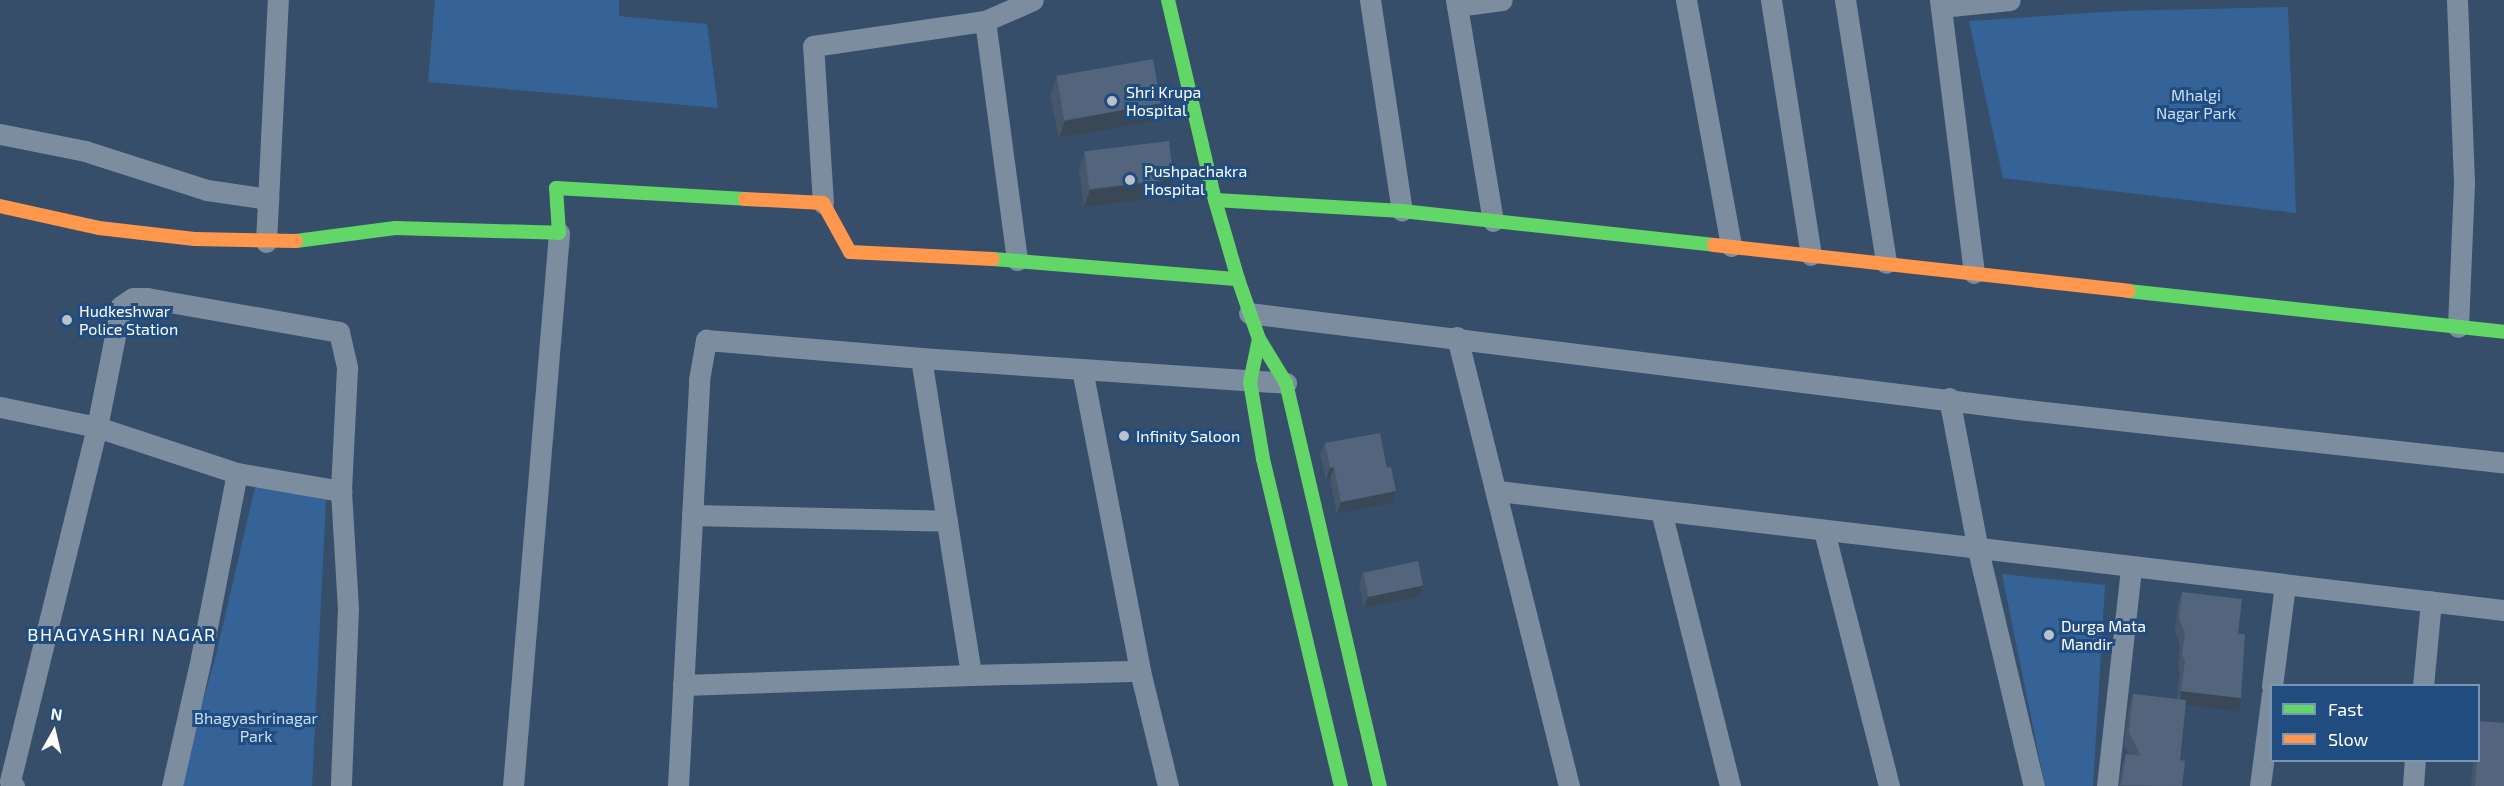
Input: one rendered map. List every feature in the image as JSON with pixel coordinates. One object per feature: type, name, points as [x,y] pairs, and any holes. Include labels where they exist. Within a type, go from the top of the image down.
[{"type":"street","points":[[267,242],[278,0]]},
{"type":"street","points":[[1033,0],[985,21],[813,46],[823,203],[850,252],[1017,260],[1238,279]]},
{"type":"street","points":[[1167,0],[1215,200],[1238,279],[1259,339],[1286,383],[1380,786]]},
{"type":"street","points":[[1370,0],[1402,211]]},
{"type":"street","points":[[1492,221],[1456,3],[1503,0]]},
{"type":"street","points":[[1686,0],[1731,246]]},
{"type":"street","points":[[1771,0],[1811,255]]},
{"type":"street","points":[[1845,0],[1886,263]]},
{"type":"street","points":[[1974,273],[1940,4],[2010,0]]},
{"type":"street","points":[[2457,0],[2464,183],[2458,327]]},
{"type":"street","points":[[985,21],[1017,260]]},
{"type":"street","points":[[0,134],[85,151],[207,190],[268,199]]},
{"type":"street","points":[[513,786],[559,233],[556,188],[823,203]]},
{"type":"street","points":[[1215,200],[1402,211],[2504,332]]},
{"type":"street","points":[[0,206],[99,228],[194,239],[286,242],[396,228],[559,233]]},
{"type":"street","points":[[14,786],[10,781],[97,427],[121,306],[133,298],[147,298],[339,332],[347,368],[341,491],[348,609],[341,786]]},
{"type":"street","points":[[1249,313],[1949,398],[2027,410],[2504,463]]},
{"type":"street","points":[[1457,337],[1498,491],[1569,786]]},
{"type":"street","points":[[1259,339],[1250,382],[1286,560],[1341,786]]},
{"type":"street","points":[[678,786],[699,380],[706,340],[921,358],[1286,383]]},
{"type":"street","points":[[921,358],[971,675]]},
{"type":"street","points":[[1082,369],[1140,671],[1168,786]]},
{"type":"street","points":[[1949,398],[1978,550],[2034,786]]},
{"type":"street","points":[[0,407],[97,427],[237,473],[341,491]]},
{"type":"street","points":[[172,786],[201,658],[237,473]]},
{"type":"street","points":[[1498,491],[1978,550],[2504,610]]},
{"type":"street","points":[[1661,512],[1730,786]]},
{"type":"street","points":[[692,515],[947,521]]},
{"type":"street","points":[[1824,531],[1889,786]]},
{"type":"street","points":[[2107,786],[2131,567]]},
{"type":"street","points":[[2272,684],[2285,585]]},
{"type":"street","points":[[2423,684],[2432,602]]},
{"type":"street","points":[[683,685],[1140,671]]},
{"type":"street","points":[[2260,786],[2270,702]]},
{"type":"street","points":[[2413,786],[2415,762]]},
{"type":"green space","points":[[435,0],[619,0],[619,16],[707,24],[718,108],[428,82]]},
{"type":"green space","name":"Mhalgi Nagar Park","points":[[2288,7],[2296,213],[2003,178],[1969,21],[2119,11]]},
{"type":"green space","name":"Bhagyashrinagar Park","points":[[256,483],[326,500],[312,786],[178,786],[215,659]]},
{"type":"green space","points":[[2002,574],[2105,585],[2093,786],[2045,786]]},
{"type":"building","points":[[1153,59],[1161,103],[1064,120],[1056,76]]},
{"type":"building","points":[[1169,141],[1174,179],[1089,189],[1085,151]]},
{"type":"building","points":[[1380,433],[1387,468],[1391,467],[1396,491],[1341,502],[1334,467],[1330,468],[1325,443]]},
{"type":"building","points":[[1418,561],[1423,585],[1368,597],[1363,573]]},
{"type":"building","points":[[2182,592],[2242,599],[2238,634],[2245,634],[2241,698],[2181,691],[2185,661],[2182,655],[2185,633],[2179,619]]},
{"type":"building","points":[[2133,694],[2186,700],[2180,760],[2185,761],[2182,786],[2121,785],[2126,754],[2141,756],[2129,732]]},
{"type":"building","points":[[2480,721],[2504,723],[2504,786],[2475,786],[2477,762],[2480,762]]},
{"type":"traffic: fast","points":[[1168,0],[1215,200],[1238,279],[1259,339],[1286,383],[1380,786]]},
{"type":"traffic: fast","points":[[296,241],[395,228],[559,233],[556,188],[745,199]]},
{"type":"traffic: fast","points":[[1215,200],[1402,211],[1714,245]]},
{"type":"traffic: fast","points":[[993,259],[1238,279]]},
{"type":"traffic: fast","points":[[2128,291],[2504,332]]},
{"type":"traffic: fast","points":[[1259,339],[1250,382],[1263,459],[1341,786]]},
{"type":"traffic: slow","points":[[745,199],[823,203],[850,252],[993,259]]},
{"type":"traffic: slow","points":[[0,206],[99,228],[194,239],[296,241]]},
{"type":"traffic: slow","points":[[1714,245],[2128,291]]},
{"type":"place","name":"Shri Krupa Hospital","points":[[1112,101]]},
{"type":"place","name":"Pushpachakra Hospital","points":[[1130,180]]},
{"type":"place","name":"Hudkeshwar Police Station","points":[[67,320]]},
{"type":"place","name":"Infinity Saloon","points":[[1124,436]]},
{"type":"place","name":"Durga Mata Mandir","points":[[2049,635]]},
{"type":"district","name":"BHAGYASHRI NAGAR","points":[[122,634]]}]
